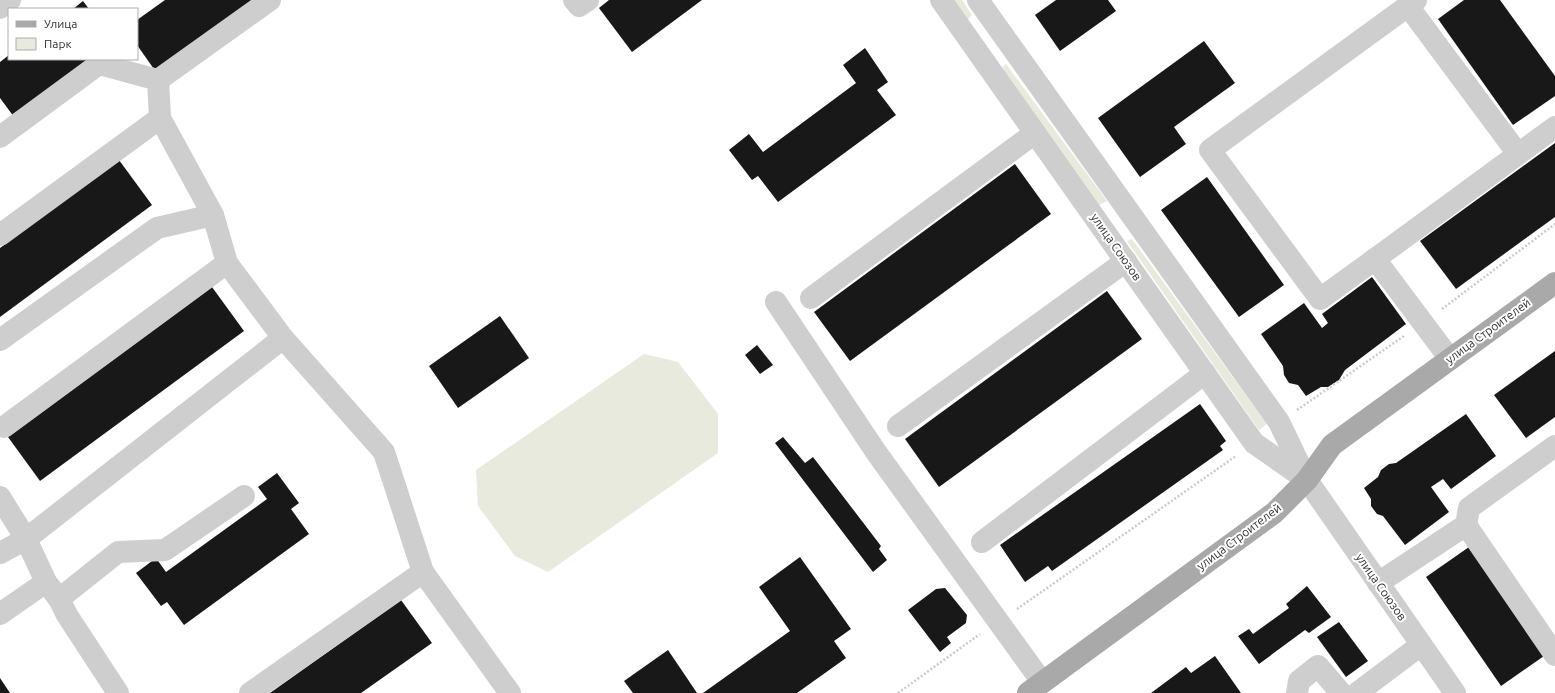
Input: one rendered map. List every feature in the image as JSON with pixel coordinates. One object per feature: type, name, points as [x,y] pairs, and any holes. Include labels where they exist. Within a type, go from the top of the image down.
[{"type":"main road","name":"улица Строителей","points":[[1035,687],[1274,513],[1307,480],[1332,445],[1555,283]]},
{"type":"street","points":[[0,8],[10,0]]},
{"type":"street","points":[[158,80],[270,0]]},
{"type":"street","points":[[574,0],[579,6],[588,0]]},
{"type":"street","name":"улица Союзов","points":[[941,0],[1254,443],[1307,480]]},
{"type":"street","name":"улица Союзов","points":[[978,0],[1279,422],[1307,480],[1455,693]]},
{"type":"street","points":[[1518,154],[1412,3],[1210,150],[1320,299],[1555,127]]},
{"type":"street","points":[[970,42],[994,23]]},
{"type":"street","points":[[0,137],[100,64],[158,80]]},
{"type":"street","points":[[158,80],[160,118],[213,215],[227,263],[283,338],[384,452],[423,572],[508,692]]},
{"type":"street","points":[[0,235],[160,118]]},
{"type":"street","points":[[811,298],[1035,133]]},
{"type":"street","points":[[1099,222],[1124,205]]},
{"type":"street","points":[[0,340],[157,228],[213,215]]},
{"type":"street","points":[[1375,259],[1450,359]]},
{"type":"street","points":[[898,426],[1126,261]]},
{"type":"street","points":[[4,427],[227,263]]},
{"type":"street","points":[[776,302],[876,452],[999,621],[1035,687]]},
{"type":"street","points":[[0,553],[26,539],[283,338]]},
{"type":"street","points":[[982,542],[1205,373]]},
{"type":"street","points":[[1555,446],[1469,508],[1466,525],[1555,654]]},
{"type":"street","points":[[59,599],[118,552],[165,550],[244,496]]},
{"type":"street","points":[[0,497],[26,539],[46,582],[59,599],[67,615],[118,693]]},
{"type":"street","points":[[1378,583],[1466,525]]},
{"type":"street","points":[[250,693],[423,572]]},
{"type":"street","points":[[0,614],[46,582]]},
{"type":"street","points":[[1357,693],[1421,645]]},
{"type":"street","points":[[1280,693],[1298,687],[1318,666],[1341,693]]},
{"type":"path","points":[[1279,422],[1423,323],[1555,224]]},
{"type":"path","points":[[898,693],[1254,443]]},
{"type":"green space","points":[[951,0],[962,0],[972,15],[966,22]]},
{"type":"green space","points":[[1006,64],[1107,201],[1099,205],[1001,69]]},
{"type":"green space","points":[[1132,239],[1267,424],[1259,430],[1127,241]]},
{"type":"green space","points":[[644,354],[678,362],[718,414],[718,453],[548,572],[515,556],[478,506],[476,470]]},
{"type":"building","points":[[165,0],[254,0],[156,72],[138,46],[138,19]]},
{"type":"building","points":[[609,0],[702,0],[632,52],[599,8]]},
{"type":"building","points":[[1056,0],[1108,0],[1116,11],[1060,51],[1035,15]]},
{"type":"building","points":[[1464,0],[1500,0],[1555,76],[1555,96],[1513,125],[1438,19]]},
{"type":"building","points":[[83,1],[88,8],[74,8]]},
{"type":"building","points":[[1204,41],[1235,83],[1174,127],[1186,144],[1140,177],[1098,118]]},
{"type":"building","points":[[865,48],[888,82],[877,90],[896,115],[778,202],[758,176],[752,180],[729,150],[749,134],[763,152],[856,83],[843,65]]},
{"type":"building","points":[[8,56],[8,60],[93,60],[14,117],[0,98],[0,62]]},
{"type":"building","points":[[1555,143],[1555,217],[1456,289],[1420,241]]},
{"type":"building","points":[[119,160],[152,205],[0,317],[0,248]]},
{"type":"building","points":[[1015,164],[1051,214],[850,361],[814,312]]},
{"type":"building","points":[[1207,177],[1284,285],[1239,317],[1161,210]]},
{"type":"building","points":[[1372,277],[1406,324],[1345,370],[1339,380],[1328,387],[1321,387],[1306,396],[1298,385],[1289,383],[1284,375],[1283,366],[1261,334],[1304,303],[1322,328],[1328,323],[1322,314]]},
{"type":"building","points":[[212,287],[244,331],[40,481],[8,437]]},
{"type":"building","points":[[1107,291],[1142,339],[939,487],[905,439]]},
{"type":"building","points":[[500,316],[529,358],[458,408],[429,366]]},
{"type":"building","points":[[757,345],[773,365],[760,374],[745,355]]},
{"type":"building","points":[[1555,351],[1555,417],[1526,438],[1494,395]]},
{"type":"building","points":[[1200,404],[1226,441],[1220,446],[1223,450],[1052,571],[1048,566],[1025,582],[1000,545]]},
{"type":"building","points":[[1466,414],[1496,456],[1451,489],[1443,479],[1431,487],[1449,512],[1405,545],[1383,516],[1377,514],[1371,506],[1371,499],[1364,488],[1378,477],[1381,470],[1389,464],[1396,463]]},
{"type":"building","points":[[783,437],[805,463],[813,457],[881,546],[879,549],[887,560],[873,572],[775,443]]},
{"type":"building","points":[[277,473],[299,503],[291,509],[309,534],[184,625],[167,602],[161,606],[136,573],[156,558],[166,572],[267,499],[258,487]]},
{"type":"building","points":[[1469,547],[1544,656],[1501,686],[1426,577]]},
{"type":"building","points":[[800,557],[851,629],[834,641],[846,658],[797,693],[703,693],[790,631],[759,587]]},
{"type":"building","points":[[1307,586],[1331,617],[1309,633],[1305,630],[1259,664],[1238,636],[1249,629],[1253,634],[1289,608],[1286,604]]},
{"type":"building","points":[[945,588],[967,615],[966,623],[947,637],[951,643],[940,652],[908,610],[936,589]]},
{"type":"building","points":[[401,600],[432,643],[361,693],[270,693]]},
{"type":"building","points":[[1339,622],[1368,661],[1346,677],[1317,637]]},
{"type":"building","points":[[668,650],[697,693],[633,693],[624,681]]},
{"type":"building","points":[[1215,656],[1241,693],[1151,693],[1186,667],[1191,673]]},
{"type":"building","points":[[0,678],[10,693],[0,693]]}]
